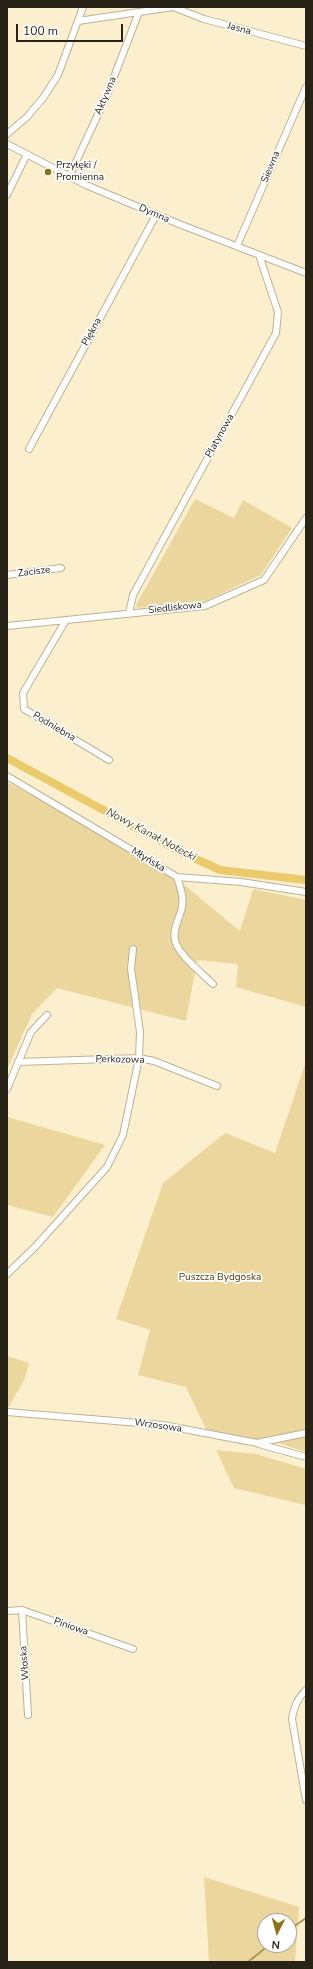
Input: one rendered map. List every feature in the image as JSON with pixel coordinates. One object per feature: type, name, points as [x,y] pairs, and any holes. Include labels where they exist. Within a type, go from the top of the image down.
[{"type":"street","points":[[7,134],[27,117],[43,98],[58,75],[84,7]]},
{"type":"street","name":"Jasna","points":[[78,21],[173,7],[204,19],[306,46]]},
{"type":"street","name":"Aktywna","points":[[69,177],[107,95],[139,12]]},
{"type":"street","name":"Siewna","points":[[237,246],[306,87]]},
{"type":"street","name":"Dymna","points":[[7,144],[69,177],[156,215],[306,273]]},
{"type":"street","points":[[7,195],[27,154]]},
{"type":"street","name":"Piękna","points":[[29,449],[156,215]]},
{"type":"street","name":"Platynowa","points":[[129,613],[133,595],[276,333],[278,312],[259,255]]},
{"type":"street","name":"Siedliskowa","points":[[7,626],[205,606],[264,580],[306,518]]},
{"type":"street","name":"Zacisze","points":[[7,575],[61,568]]},
{"type":"street","name":"Podniebna","points":[[66,620],[23,693],[24,710],[109,760]]},
{"type":"street","name":"Młyńska","points":[[7,776],[176,877],[241,882],[306,892]]},
{"type":"street","points":[[176,877],[182,892],[182,907],[175,932],[175,940],[182,953],[213,984]]},
{"type":"street","points":[[7,1274],[35,1247],[107,1167],[123,1136],[139,1058],[140,1032],[131,969],[133,949]]},
{"type":"street","points":[[7,1089],[31,1032],[46,1016]]},
{"type":"street","name":"Perkozowa","points":[[18,1062],[139,1058],[154,1061],[217,1086]]},
{"type":"street","name":"Wrzosowa","points":[[7,1412],[164,1425],[257,1443],[306,1433]]},
{"type":"street","points":[[257,1443],[306,1458]]},
{"type":"street","name":"Piniowa","points":[[7,1611],[22,1610],[133,1649]]},
{"type":"street","name":"Włoska","points":[[22,1610],[28,1715]]},
{"type":"street","points":[[306,1690],[298,1699],[294,1708],[292,1719],[306,1800]]},
{"type":"green space","points":[[195,499],[234,518],[243,500],[292,528],[261,575],[205,601],[137,608],[136,605]]},
{"type":"green space","points":[[7,782],[159,864],[240,931],[253,889],[306,900],[306,1007],[236,987],[238,964],[197,960],[186,1021],[57,988],[32,1014],[7,1069]]},
{"type":"green space","name":"Puszcza Bydgoska","points":[[306,1061],[306,1452],[278,1443],[207,1431],[186,1387],[138,1375],[150,1330],[116,1319],[163,1183],[225,1133],[275,1153]]},
{"type":"green space","points":[[7,1117],[105,1145],[53,1217],[7,1205]]},
{"type":"green space","points":[[7,1356],[29,1363],[25,1378],[9,1407],[7,1407]]},
{"type":"green space","points":[[216,1450],[256,1454],[306,1469],[306,1505],[234,1488]]},
{"type":"green space","points":[[204,1877],[299,1907],[297,1934],[297,1913],[257,1913],[257,1953],[296,1953],[295,1962],[209,1962]]},
{"type":"waterway","name":"Nowy Kanał Notecki","points":[[7,758],[183,853],[220,870],[306,880]]},
{"type":"waterway","points":[[297,1924],[306,1918]]},
{"type":"waterway","points":[[248,1962],[259,1953]]},
{"type":"place","name":"Przyłęki / Promienna","points":[[48,172]]}]
